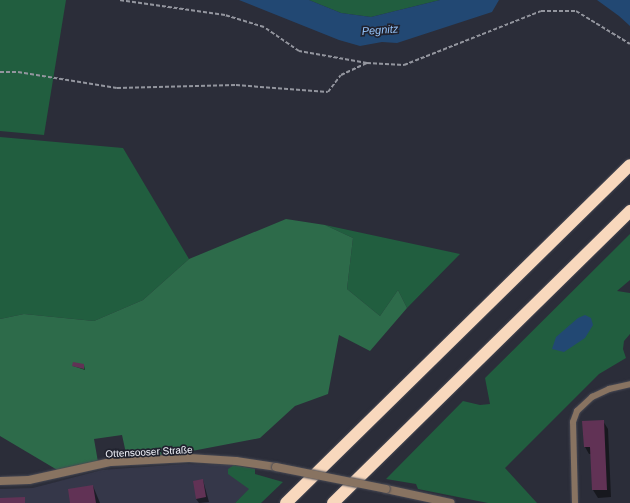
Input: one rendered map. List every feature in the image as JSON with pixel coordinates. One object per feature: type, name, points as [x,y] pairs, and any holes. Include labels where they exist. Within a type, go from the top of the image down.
[{"type":"highway","points":[[286,503],[630,165]]},
{"type":"highway","points":[[333,503],[630,211]]},
{"type":"street","name":"Ottensooser Straße","points":[[0,481],[29,480],[110,462],[189,458],[236,460],[276,466],[451,503]]},
{"type":"lane","points":[[575,503],[573,422],[577,411],[592,397],[609,389],[630,384]]},
{"type":"path","points":[[119,0],[225,15],[264,27],[299,51],[367,63],[404,65],[541,11],[576,11],[630,44]]},
{"type":"path","points":[[0,72],[18,72],[118,88],[236,85],[328,92],[341,75],[367,63]]},
{"type":"shaded area","points":[[185,464],[234,465],[250,489],[235,503],[0,503],[0,489],[33,488],[102,470]]},
{"type":"green space","points":[[0,0],[66,0],[44,135],[0,131]]},
{"type":"green space","points":[[309,0],[440,0],[371,17],[341,13]]},
{"type":"green space","points":[[0,137],[123,148],[189,259],[143,300],[94,321],[24,314],[0,319]]},
{"type":"green space","points":[[286,219],[325,225],[353,238],[347,289],[380,316],[398,290],[407,308],[370,351],[339,335],[328,394],[295,406],[260,438],[171,455],[127,458],[122,435],[94,439],[98,462],[59,471],[0,436],[0,319],[24,314],[94,321],[143,300],[189,259]]},
{"type":"green space","points":[[325,225],[460,254],[407,308],[398,290],[380,316],[347,289],[353,238]]},
{"type":"green space","points":[[630,234],[630,280],[617,291],[630,293],[630,334],[624,341],[623,349],[626,358],[599,374],[505,468],[537,503],[488,503],[418,489],[416,484],[386,479],[463,401],[480,405],[490,404],[485,378]]},
{"type":"green space","points":[[234,465],[255,469],[255,474],[283,482],[261,503],[235,503],[249,489],[228,474],[228,469]]},
{"type":"water","name":"Pegnitz","points":[[239,0],[309,0],[341,13],[371,17],[440,0],[499,0],[492,12],[397,43],[382,42],[360,46],[339,40]]},
{"type":"water","points":[[597,0],[630,0],[630,26],[619,16]]},
{"type":"water","points":[[585,315],[591,318],[593,325],[585,338],[564,352],[552,349],[556,337],[578,318]]},
{"type":"building","points":[[73,362],[84,364],[84,369],[72,366]]},
{"type":"building","points":[[604,420],[607,490],[592,490],[590,447],[584,447],[582,421]]},
{"type":"building","points":[[203,479],[206,497],[196,499],[193,481]]},
{"type":"building","points":[[93,485],[96,503],[70,503],[68,489]]},
{"type":"building","points":[[25,497],[25,503],[0,503],[0,498]]}]
